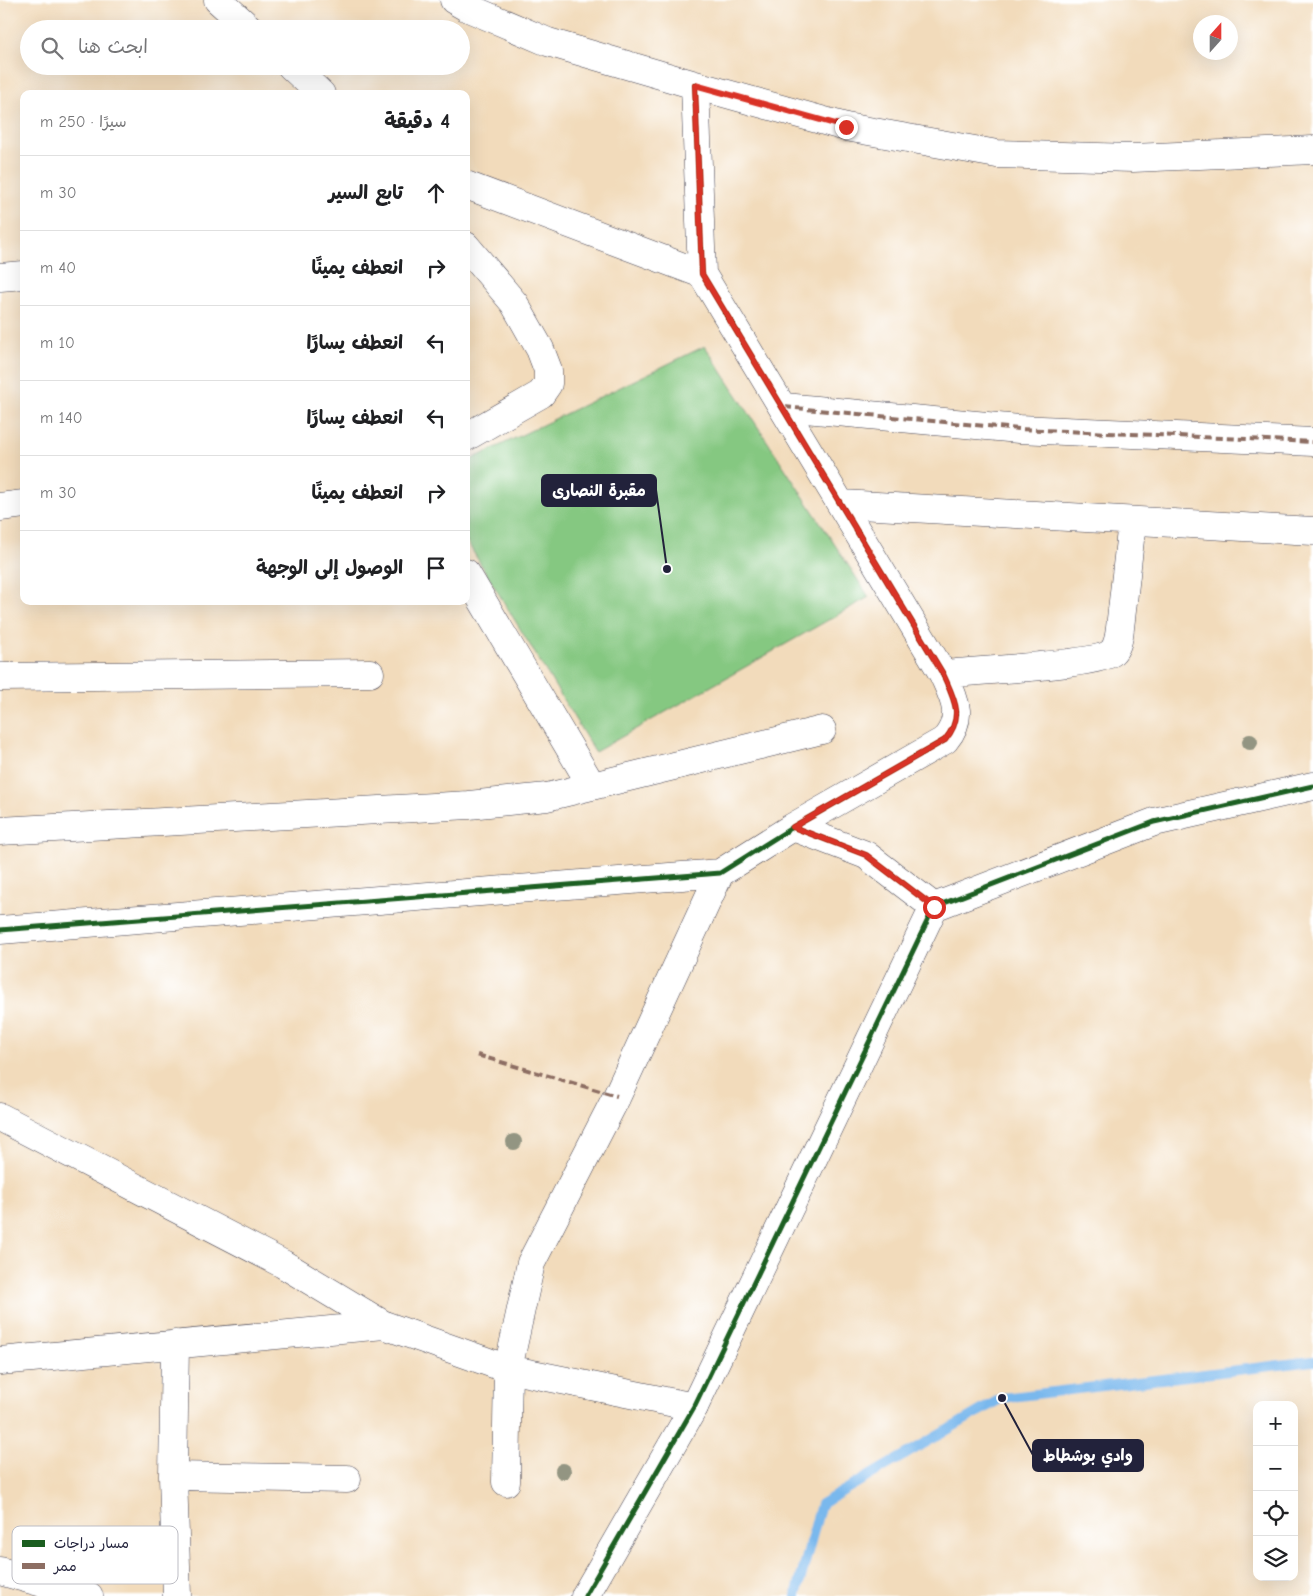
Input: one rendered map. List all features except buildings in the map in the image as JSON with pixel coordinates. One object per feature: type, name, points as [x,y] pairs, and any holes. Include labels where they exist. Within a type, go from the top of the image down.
[{"type":"street","points":[[454,0],[548,42],[695,85],[846,127],[997,154],[1133,158],[1313,150]]},
{"type":"street","points":[[220,1],[240,20]]},
{"type":"street","points":[[301,75],[317,90]]},
{"type":"street","points":[[0,930],[720,874],[793,827],[945,740],[953,731],[956,719],[955,702],[943,674],[784,407],[702,274],[695,85]]},
{"type":"street","points":[[470,187],[702,274]]},
{"type":"street","points":[[470,251],[514,303],[540,349],[548,370],[548,384],[541,394],[470,435]]},
{"type":"street","points":[[0,276],[20,275]]},
{"type":"street","points":[[784,407],[1020,429],[1313,442]]},
{"type":"street","points":[[0,507],[20,504]]},
{"type":"street","points":[[842,504],[1313,531]]},
{"type":"street","points":[[943,674],[1073,662],[1102,657],[1111,652],[1117,644],[1120,628],[1132,522]]},
{"type":"street","points":[[470,580],[592,786]]},
{"type":"street","points":[[0,677],[370,673]]},
{"type":"street","points":[[0,831],[469,805],[547,798],[822,730]]},
{"type":"street","points":[[585,1596],[694,1407],[934,907],[1154,822],[1313,786]]},
{"type":"street","points":[[793,827],[866,855],[934,907]]},
{"type":"street","points":[[506,1482],[508,1369],[531,1263],[616,1096],[720,874]]},
{"type":"street","points":[[0,1117],[283,1264],[384,1325],[508,1369],[694,1407]]},
{"type":"street","points":[[0,1361],[384,1325]]},
{"type":"street","points":[[175,1526],[173,1476],[176,1344]]},
{"type":"street","points":[[173,1476],[347,1478]]},
{"type":"street","points":[[46,1584],[89,1596]]},
{"type":"green space","points":[[705,346],[869,597],[595,752],[470,547],[470,460]]},
{"type":"waterway","points":[[796,1596],[821,1504],[1002,1398],[1313,1361]]},
{"type":"marked path","points":[[784,407],[1019,429],[1313,442]]},
{"type":"marked path","points":[[477,1055],[617,1096]]},
{"type":"cycle path","points":[[695,85],[702,274],[943,674],[956,707],[955,723],[945,740],[793,827]]},
{"type":"cycle path","points":[[585,1596],[694,1407],[934,907],[1154,822],[1313,786]]},
{"type":"cycle path","points":[[0,930],[720,873],[793,827],[866,855],[934,907]]},
{"type":"place","name":"مقبرة النصارى","points":[[667,569]]},
{"type":"place","name":"وادي بوشطاط","points":[[1002,1398]]},
{"type":"route","points":[[846,127],[695,85],[702,274],[784,407],[943,674],[955,702],[956,719],[953,731],[945,740],[793,827],[866,855],[934,907]]}]
